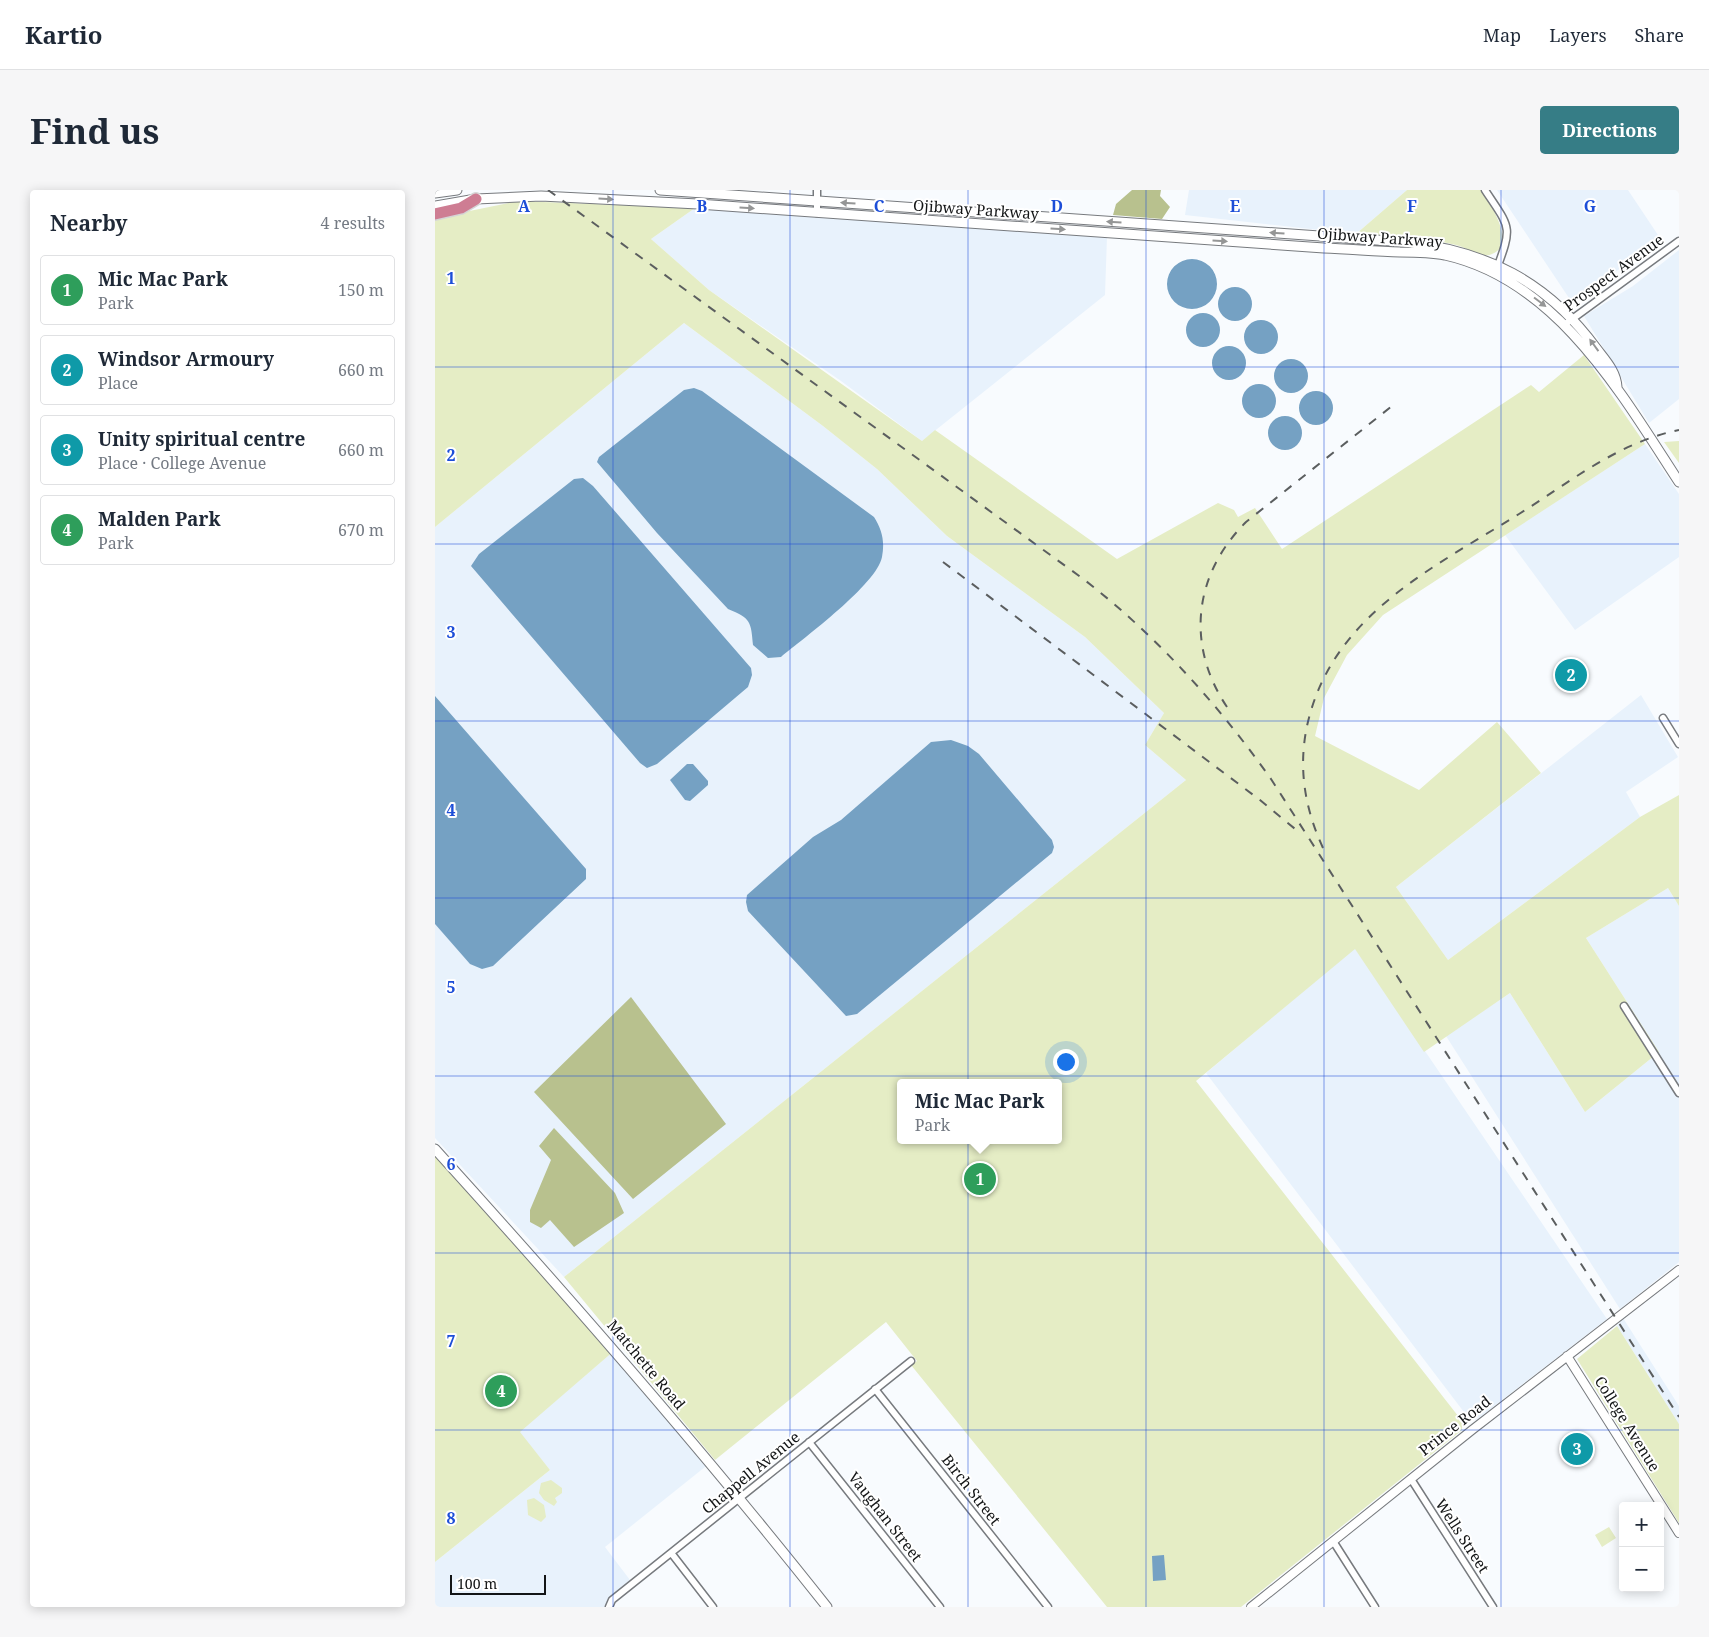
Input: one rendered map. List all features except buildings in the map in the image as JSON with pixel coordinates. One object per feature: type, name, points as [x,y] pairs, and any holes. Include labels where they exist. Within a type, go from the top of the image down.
[{"type":"highway","points":[[435,214],[461,208],[476,199]]},
{"type":"main road","points":[[435,193],[457,190]]},
{"type":"main road","name":"Ojibway Parkway","points":[[661,190],[1405,242],[1454,249],[1537,287],[1573,318],[1616,376],[1617,387]]},
{"type":"main road","name":"Ojibway Parkway","points":[[435,206],[476,199],[541,196],[1324,248],[1427,252],[1497,269],[1564,325],[1617,387]]},
{"type":"main road","points":[[1617,387],[1679,482]]},
{"type":"main road","name":"Matchette Road","points":[[435,1149],[564,1291],[740,1497],[827,1607]]},
{"type":"street","points":[[817,190],[817,213]]},
{"type":"street","points":[[1485,190],[1502,217],[1508,231],[1506,247],[1497,269]]},
{"type":"street","name":"Prospect Avenue","points":[[1564,325],[1679,242]]},
{"type":"street","points":[[1663,718],[1677,734],[1679,744]]},
{"type":"street","points":[[1624,1006],[1679,1093]]},
{"type":"street","name":"Prince Road","points":[[1251,1607],[1260,1604],[1333,1541],[1411,1479],[1567,1356],[1678,1273]]},
{"type":"street","name":"College Avenue","points":[[1567,1356],[1679,1533]]},
{"type":"street","name":"Chappell Avenue","points":[[609,1606],[612,1600],[672,1554],[740,1497],[911,1361]]},
{"type":"street","name":"Birch Street","points":[[875,1389],[1048,1607]]},
{"type":"street","name":"Vaughan Street","points":[[809,1442],[940,1607]]},
{"type":"street","name":"Wells Street","points":[[1411,1479],[1493,1607]]},
{"type":"street","points":[[1333,1541],[1375,1607]]},
{"type":"street","points":[[672,1554],[713,1607]]},
{"type":"shaded area","points":[[1189,190],[1407,190],[1356,234],[1185,215]]},
{"type":"shaded area","points":[[1497,190],[1628,190],[1662,241],[1571,301]]},
{"type":"shaded area","points":[[695,208],[1107,237],[1105,295],[922,441],[841,381],[709,290],[651,239]]},
{"type":"shaded area","points":[[1679,250],[1679,399],[1649,423],[1584,316],[1633,286]]},
{"type":"shaded area","points":[[684,323],[823,426],[877,469],[947,536],[1085,637],[1164,713],[1145,745],[1186,780],[564,1277],[435,1138],[435,527]]},
{"type":"shaded area","points":[[1645,444],[1679,494],[1679,557],[1575,630],[1505,535]]},
{"type":"shaded area","points":[[1641,695],[1678,757],[1626,792],[1640,817],[1448,960],[1396,887]]},
{"type":"shaded area","points":[[1668,888],[1679,906],[1679,1262],[1620,1309],[1446,1036],[1510,993],[1585,1112],[1659,1052],[1586,938]]},
{"type":"shaded area","points":[[1355,948],[1607,1319],[1476,1420],[1470,1420],[1206,1073]]},
{"type":"shaded area","points":[[1623,1318],[1679,1406],[1679,1424],[1617,1326]]},
{"type":"shaded area","points":[[615,1350],[710,1463],[605,1547],[630,1580],[612,1595],[606,1603],[607,1607],[435,1607],[435,1562],[550,1470],[519,1432]]},
{"type":"green space","points":[[1132,190],[1161,190],[1160,196],[1170,207],[1162,219],[1113,215],[1116,204]]},
{"type":"green space","points":[[1407,190],[1481,190],[1499,223],[1502,241],[1499,249],[1492,254],[1484,255],[1460,246],[1431,240],[1356,234]]},
{"type":"green space","points":[[518,201],[695,208],[651,239],[709,290],[922,441],[935,430],[1117,559],[1218,503],[1234,510],[1238,517],[1255,508],[1282,549],[1531,385],[1539,392],[1584,355],[1645,444],[1383,615],[1347,655],[1324,698],[1315,736],[1419,790],[1497,722],[1541,773],[1396,887],[1448,960],[1640,817],[1679,795],[1679,906],[1668,888],[1586,938],[1659,1052],[1585,1112],[1510,993],[1424,1052],[1355,949],[1196,1081],[1462,1421],[1462,1430],[1241,1607],[1107,1607],[911,1365],[917,1361],[886,1322],[715,1460],[564,1277],[1186,780],[1145,745],[1164,713],[1085,637],[947,536],[877,469],[823,426],[684,323],[435,527],[435,218]]},
{"type":"green space","points":[[1679,441],[1679,463],[1664,442]]},
{"type":"green space","points":[[631,997],[726,1124],[633,1199],[534,1092]]},
{"type":"green space","points":[[554,1128],[615,1193],[624,1213],[574,1247],[550,1220],[541,1228],[530,1222],[530,1210],[551,1160],[539,1146]]},
{"type":"green space","points":[[435,1145],[615,1350],[520,1432],[550,1470],[435,1562]]},
{"type":"green space","points":[[1617,1326],[1679,1424],[1679,1523],[1577,1359]]},
{"type":"green space","points":[[551,1480],[562,1488],[562,1493],[555,1498],[557,1502],[554,1506],[544,1500],[539,1493],[541,1483]]},
{"type":"green space","points":[[534,1498],[544,1505],[546,1517],[541,1522],[528,1515],[527,1500]]},
{"type":"green space","points":[[1609,1527],[1616,1538],[1602,1547],[1595,1535]]},
{"type":"water","points":[[1192,259],[1210,266],[1217,284],[1210,302],[1192,309],[1174,302],[1167,284],[1174,266]]},
{"type":"water","points":[[1235,287],[1242,288],[1247,292],[1251,297],[1251,311],[1247,316],[1242,320],[1235,321],[1228,320],[1223,316],[1219,311],[1218,304],[1219,297],[1223,292],[1228,288]]},
{"type":"water","points":[[1203,313],[1210,314],[1215,318],[1219,323],[1219,337],[1215,342],[1210,346],[1203,347],[1196,346],[1191,342],[1187,337],[1186,330],[1187,323],[1191,318],[1196,314]]},
{"type":"water","points":[[1261,320],[1268,321],[1273,325],[1277,330],[1277,344],[1273,349],[1268,353],[1261,354],[1254,353],[1249,349],[1245,344],[1244,337],[1245,330],[1249,325],[1254,321]]},
{"type":"water","points":[[1229,346],[1236,347],[1241,351],[1245,356],[1245,370],[1241,375],[1236,379],[1229,380],[1222,379],[1217,375],[1213,370],[1212,363],[1213,356],[1217,351],[1222,347]]},
{"type":"water","points":[[1291,359],[1298,360],[1303,364],[1307,369],[1307,383],[1303,388],[1298,392],[1291,393],[1284,392],[1279,388],[1275,383],[1274,376],[1275,369],[1279,364],[1284,360]]},
{"type":"water","points":[[1259,384],[1266,385],[1271,389],[1275,394],[1275,408],[1271,413],[1266,417],[1259,418],[1252,417],[1247,413],[1243,408],[1242,401],[1243,394],[1247,389],[1252,385]]},
{"type":"water","points":[[694,388],[702,391],[874,517],[881,531],[883,541],[882,557],[877,568],[867,581],[838,610],[781,657],[768,658],[753,645],[750,626],[745,618],[728,609],[657,533],[597,462],[599,457],[684,390]]},
{"type":"water","points":[[1316,391],[1323,392],[1328,396],[1332,401],[1332,415],[1328,420],[1323,424],[1316,425],[1309,424],[1304,420],[1300,415],[1299,408],[1300,401],[1304,396],[1309,392]]},
{"type":"water","points":[[1285,416],[1292,417],[1297,421],[1301,426],[1301,440],[1297,445],[1292,449],[1285,450],[1278,449],[1273,445],[1269,440],[1268,433],[1269,426],[1273,421],[1278,417]]},
{"type":"water","points":[[583,478],[593,486],[751,668],[752,675],[748,687],[657,764],[647,768],[640,763],[471,566],[479,554],[574,479]]},
{"type":"water","points":[[435,696],[586,869],[586,879],[493,966],[482,969],[470,964],[435,924]]},
{"type":"water","points":[[951,740],[968,746],[979,754],[1052,840],[1054,847],[1052,853],[857,1014],[846,1016],[748,911],[747,895],[813,837],[841,820],[931,742]]},
{"type":"water","points":[[687,764],[693,764],[708,781],[708,785],[690,801],[685,800],[670,780]]},
{"type":"water","points":[[1164,1555],[1166,1580],[1153,1581],[1152,1556]]},
{"type":"railway","points":[[548,190],[1082,578],[1135,623],[1184,671],[1229,724],[1271,779],[1679,1417]]},
{"type":"railway","points":[[1227,707],[1214,684],[1205,660],[1201,636],[1201,612],[1206,588],[1215,565],[1228,543],[1246,522],[1392,406]]},
{"type":"railway","points":[[1323,848],[1312,819],[1305,788],[1303,773],[1304,742],[1319,688],[1338,654],[1361,625],[1389,599],[1420,576],[1596,464],[1636,444],[1679,430]]},
{"type":"railway","points":[[943,562],[1260,800],[1300,833]]},
{"type":"place","name":"Windsor Armoury","points":[[1571,675]]},
{"type":"place","name":"Mic Mac Park","points":[[980,1179]]},
{"type":"place","name":"Malden Park","points":[[501,1391]]},
{"type":"place","name":"Unity spiritual centre","points":[[1577,1449]]}]
